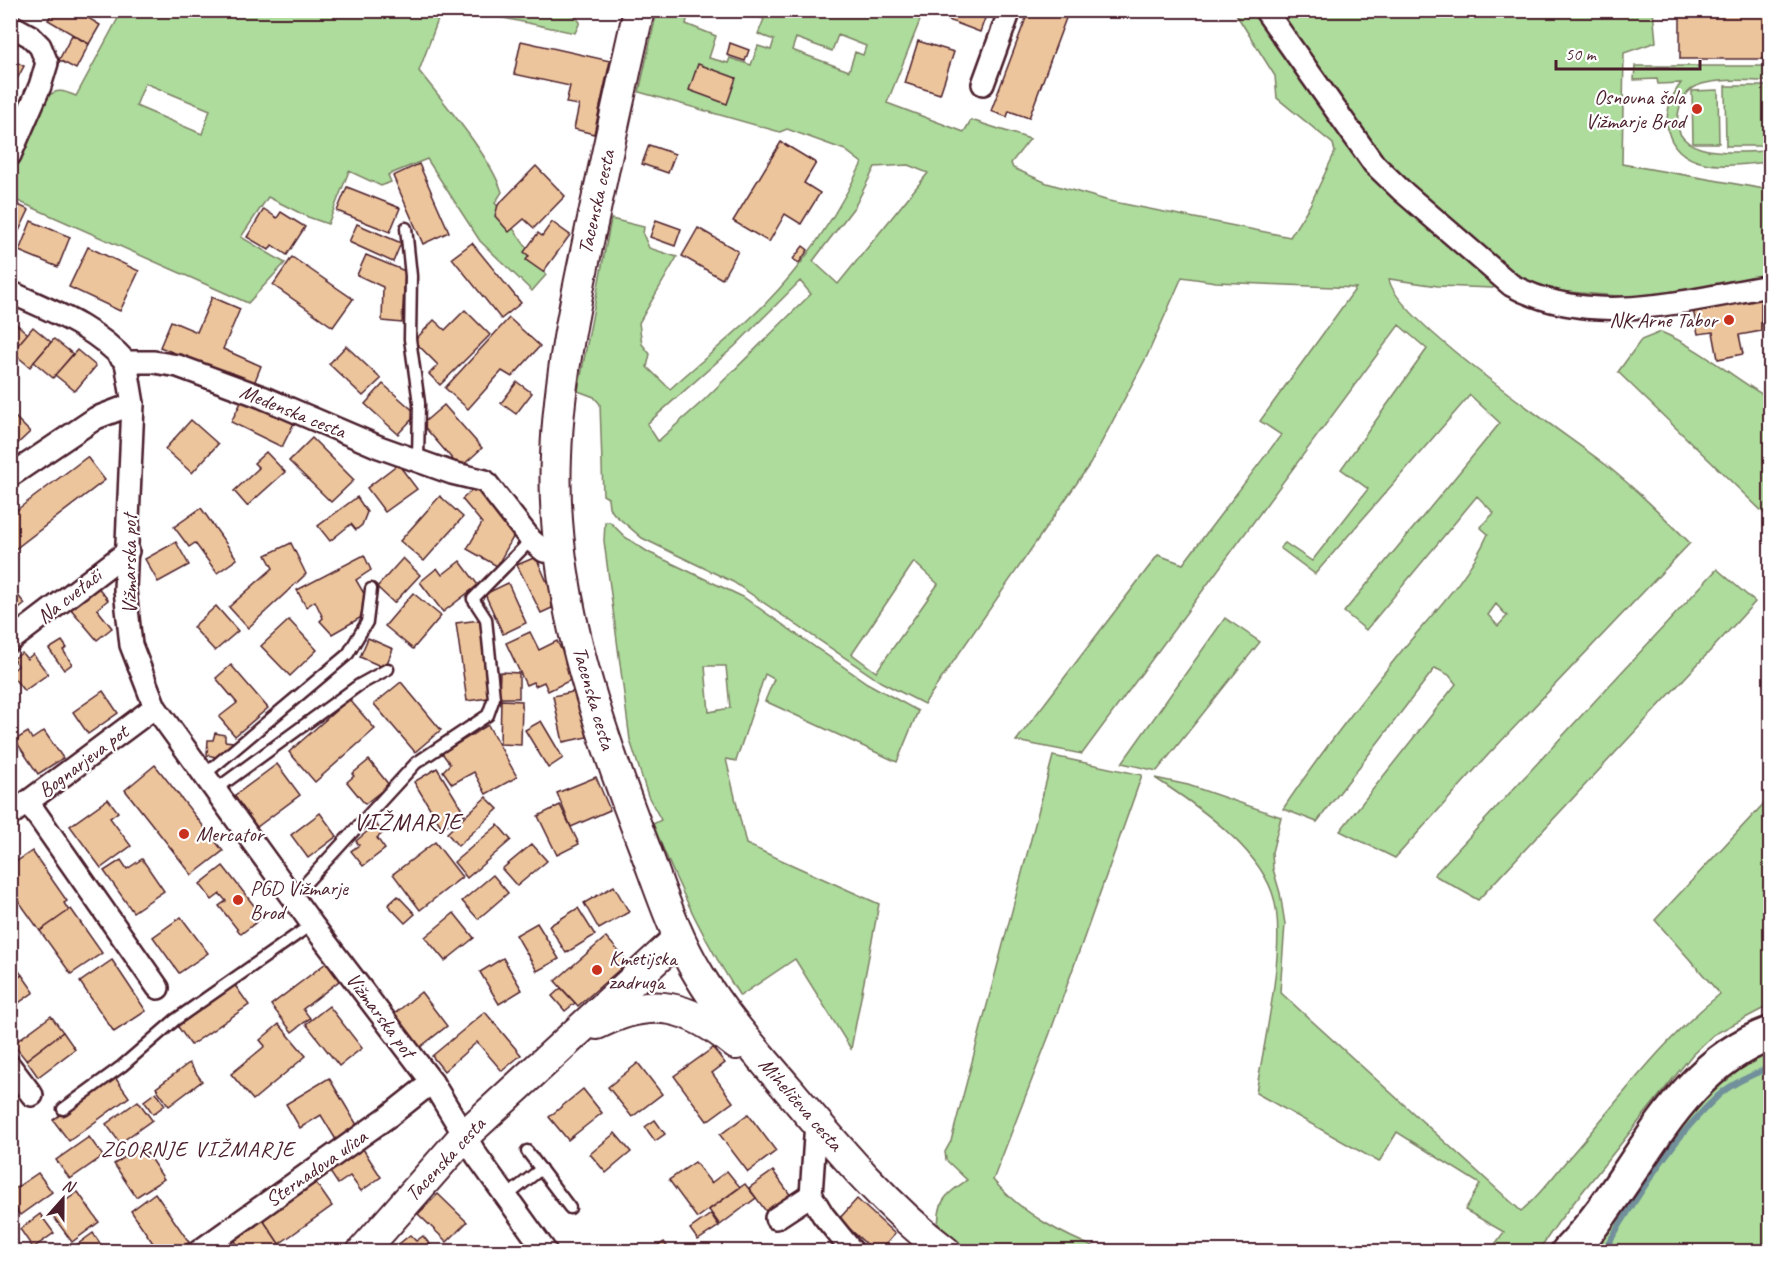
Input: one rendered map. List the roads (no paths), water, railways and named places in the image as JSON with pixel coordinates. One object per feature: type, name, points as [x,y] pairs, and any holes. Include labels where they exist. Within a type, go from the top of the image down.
[{"type":"highway","points":[[1573,1248],[1680,1101],[1722,1060],[1739,1048],[1770,1034]]},
{"type":"main road","name":"Tacenska cesta","points":[[362,1251],[465,1135],[679,938],[607,748],[573,621],[561,552],[556,460],[560,399],[569,329],[639,10]]},
{"type":"main road","name":"Miheličeva cesta","points":[[679,938],[723,1012],[816,1122],[888,1203],[946,1251]]},
{"type":"main road","points":[[576,1035],[634,1009],[655,1006],[673,1008],[709,1023],[788,1089]]},
{"type":"street","points":[[983,84],[1010,10]]},
{"type":"street","points":[[1265,10],[1374,164],[1511,285],[1531,296],[1633,310],[1770,286]]},
{"type":"street","points":[[10,25],[30,36],[40,46],[47,63],[40,86],[10,155]]},
{"type":"street","points":[[10,292],[86,328],[110,344],[126,362]]},
{"type":"street","name":"Medenska cesta","points":[[126,362],[154,362],[178,366],[262,397],[418,461],[485,481],[531,540],[544,551],[561,552]]},
{"type":"street","name":"Vižmarska pot","points":[[126,362],[133,404],[125,590],[131,645],[155,707],[312,924],[432,1082],[465,1135],[546,1251]]},
{"type":"street","points":[[10,476],[96,418],[133,404]]},
{"type":"street","name":"Na cvetači","points":[[10,641],[128,551]]},
{"type":"street","name":"Bognarjeva pot","points":[[10,816],[155,707]]},
{"type":"street","points":[[28,802],[158,988]]},
{"type":"street","points":[[10,1066],[32,1095]]},
{"type":"street","name":"Sternadova ulica","points":[[198,1251],[389,1116],[432,1082]]},
{"type":"street","points":[[816,1122],[811,1195],[823,1215],[853,1251]]},
{"type":"street","points":[[776,1218],[811,1195]]},
{"type":"lane","points":[[406,228],[411,276],[410,339],[419,403],[418,461]]},
{"type":"lane","points":[[293,897],[416,763],[488,715],[494,698],[486,619],[473,599],[531,540]]},
{"type":"lane","points":[[210,782],[348,654],[367,622],[371,589]]},
{"type":"lane","points":[[210,782],[359,685],[388,669]]},
{"type":"lane","points":[[63,1109],[122,1066],[184,1013],[312,924]]},
{"type":"lane","points":[[527,1150],[570,1208]]},
{"type":"lane","points":[[507,1196],[541,1169]]},
{"type":"waterway","points":[[1603,1252],[1670,1150],[1701,1113],[1730,1087],[1770,1067]]},
{"type":"place","name":"Osnovna šola Vižmarje Brod","points":[[1697,109]]},
{"type":"place","name":"NK Arne Tabor","points":[[1729,320]]},
{"type":"place","name":"Mercator","points":[[184,834]]},
{"type":"place","name":"PGD Vižmarje Brod","points":[[238,900]]},
{"type":"place","name":"Kmetijska zadruga","points":[[597,970]]},
{"type":"district","name":"VIŽMARJE","points":[[408,822]]},
{"type":"district","name":"ZGORNJE VIŽMARJE","points":[[198,1148]]}]
